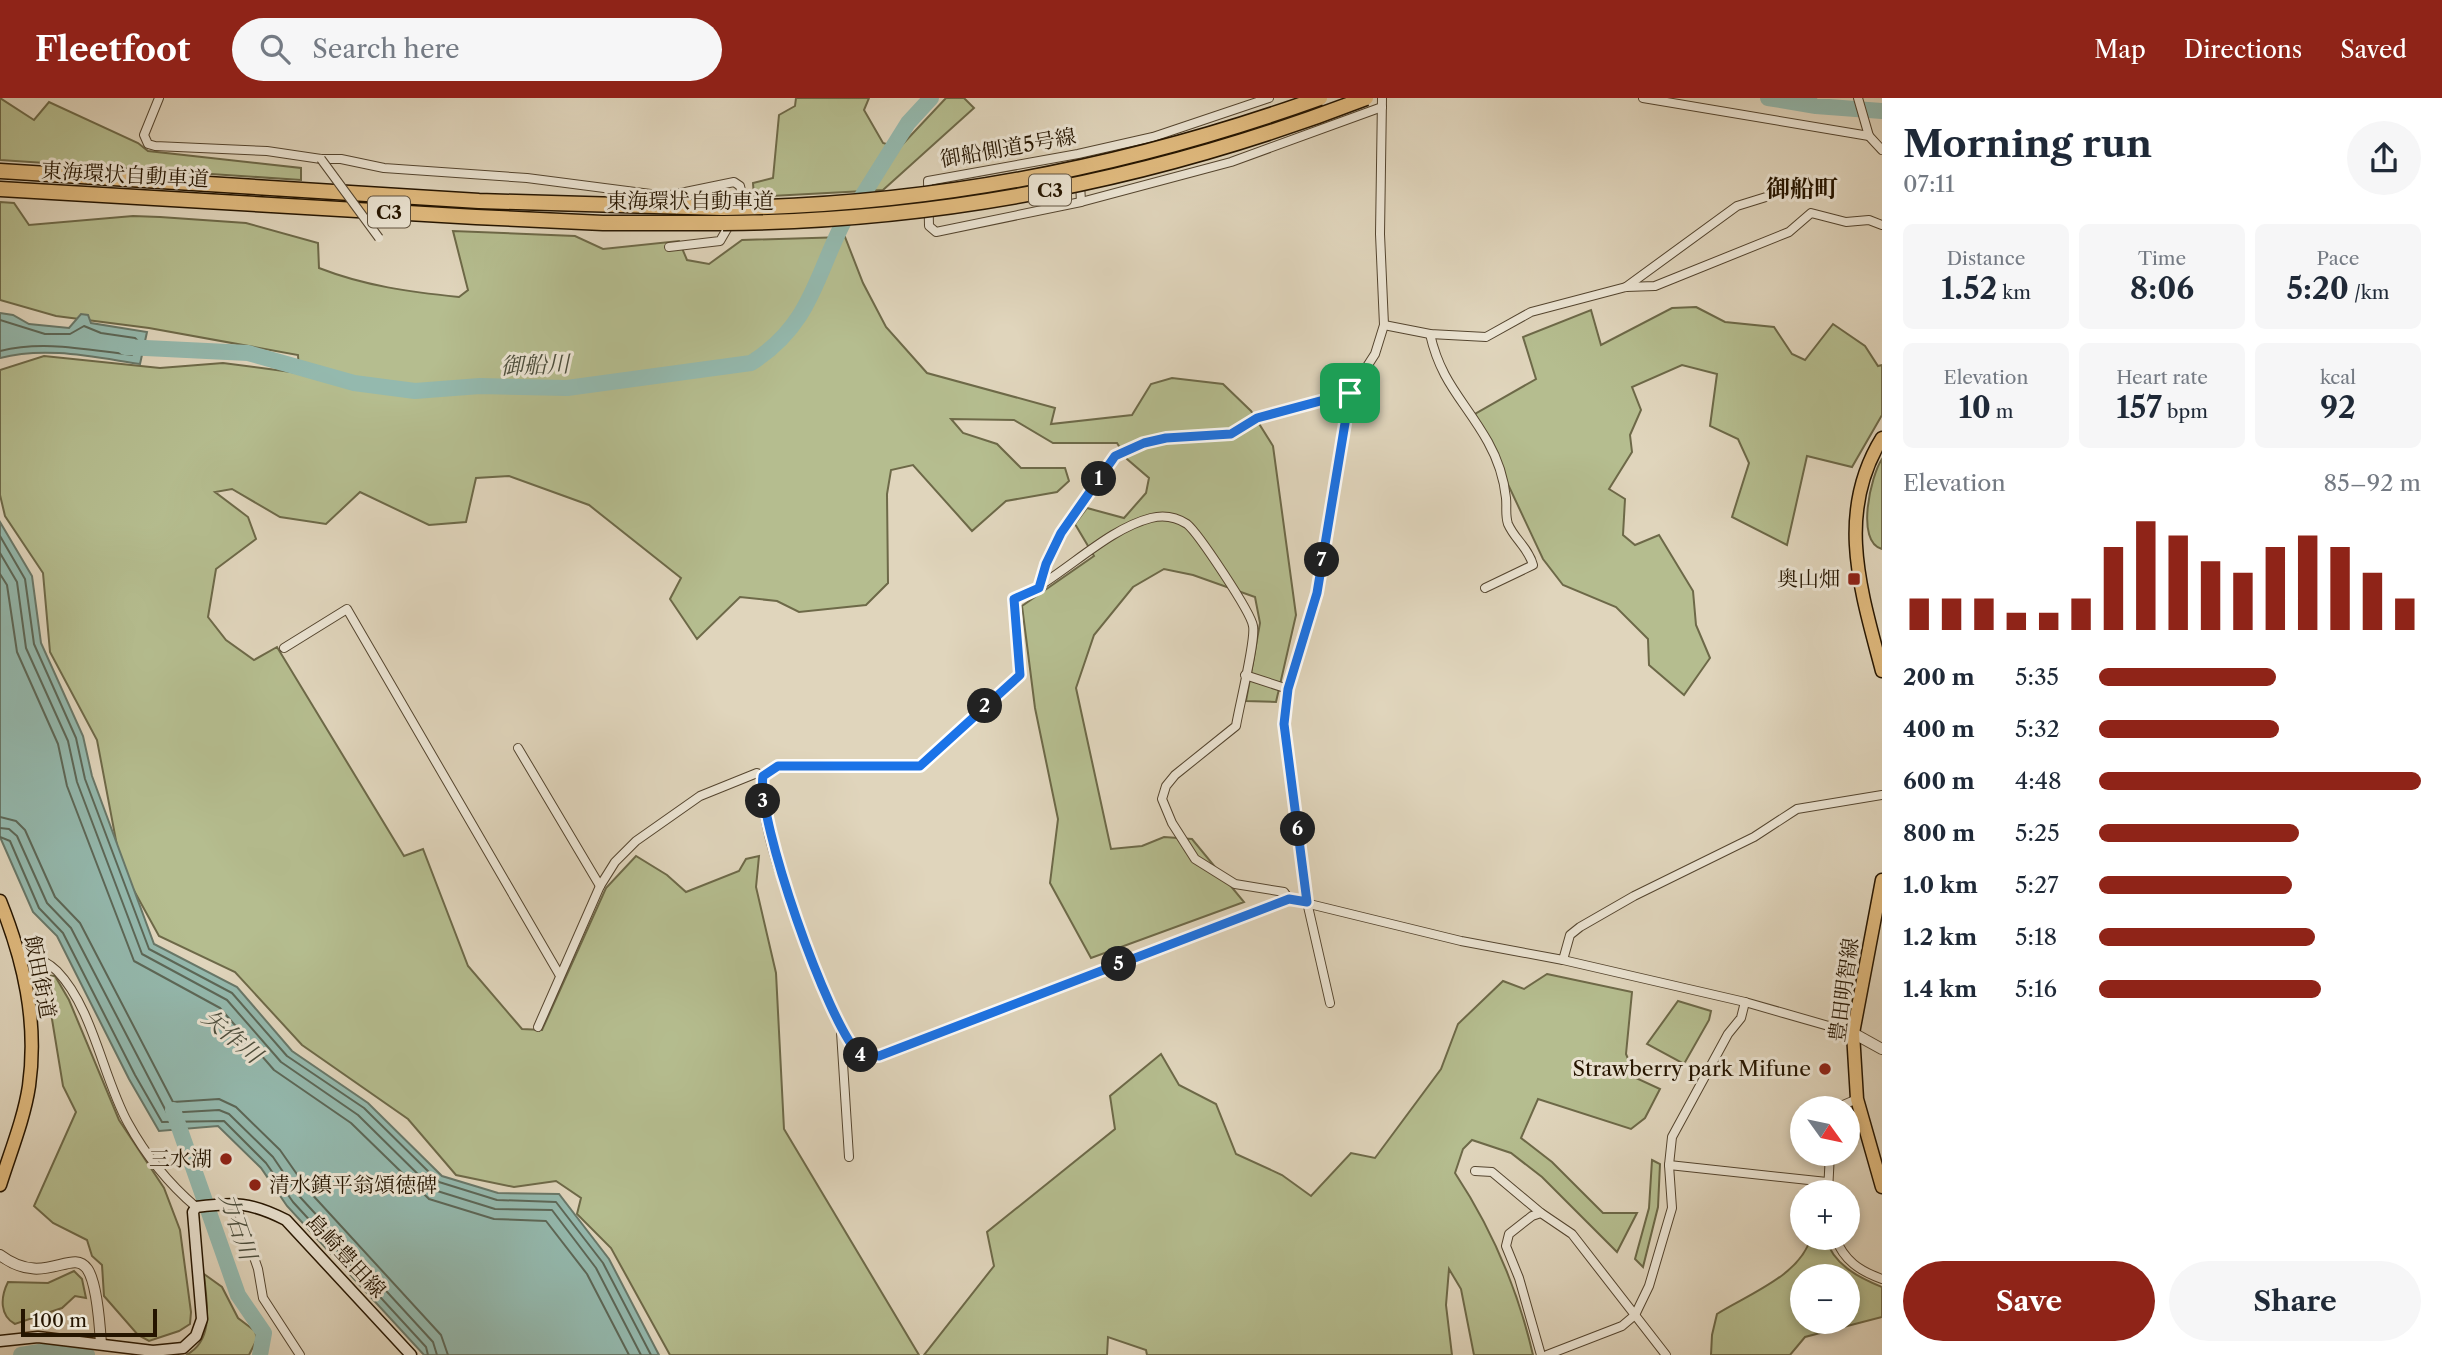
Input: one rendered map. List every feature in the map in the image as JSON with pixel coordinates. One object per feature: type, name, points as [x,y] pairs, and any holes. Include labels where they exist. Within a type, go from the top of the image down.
[{"type":"highway","name":"東海環状自動車道","points":[[0,172],[479,201],[723,208],[883,200],[1028,179],[1193,139],[1320,98]]},
{"type":"highway","name":"東海環状自動車道","points":[[0,189],[603,223],[723,223],[883,216],[1053,190],[1198,155],[1366,98]]},
{"type":"main road","points":[[1882,438],[1865,469],[1856,501],[1854,535],[1882,671]]},
{"type":"main road","name":"豊田明智線","points":[[1857,1096],[1853,1033],[1882,880]]},
{"type":"main road","name":"飯田街道","points":[[0,901],[20,950],[30,1004],[32,1048],[28,1088],[0,1185]]},
{"type":"main road","name":"豊田明智線","points":[[1860,1110],[1882,1187]]},
{"type":"main road","name":"島崎豊田線","points":[[196,1207],[233,1202],[262,1208],[286,1220],[411,1355]]},
{"type":"main road","points":[[0,1341],[38,1337],[164,1352],[183,1348],[196,1336],[202,1319],[191,1222],[196,1207]]},
{"type":"street","points":[[159,98],[145,129],[148,144],[267,151],[321,159],[341,159],[403,170],[527,178],[666,196],[734,181],[740,186],[742,195],[726,234],[720,241],[669,247]]},
{"type":"street","name":"御船側道5号線","points":[[1269,98],[1153,136],[1078,154],[928,181],[929,226],[936,232],[1081,202],[1231,162],[1382,102]]},
{"type":"street","points":[[1643,98],[1869,136]]},
{"type":"street","points":[[1858,98],[1869,136],[1882,150]]},
{"type":"street","points":[[1330,1003],[1307,902],[1284,724],[1288,689],[1317,593],[1350,393],[1376,354],[1384,325],[1380,234],[1382,102]]},
{"type":"street","points":[[1231,111],[1231,162]]},
{"type":"street","points":[[1078,154],[1081,202]]},
{"type":"street","points":[[321,159],[379,238]]},
{"type":"street","points":[[1626,287],[1737,206],[1766,197]]},
{"type":"street","points":[[1384,325],[1430,334],[1486,337],[1531,312],[1626,287],[1655,286],[1789,232],[1811,213],[1846,222],[1868,220],[1882,225]]},
{"type":"street","points":[[1430,334],[1436,360],[1447,382],[1497,459],[1509,526],[1529,550],[1533,565],[1485,587]]},
{"type":"street","points":[[1039,588],[1046,564],[1061,533],[1115,456],[1144,443],[1166,438],[1231,434],[1257,418],[1350,393]]},
{"type":"street","points":[[1289,899],[1284,892],[1234,884],[1195,859],[1172,822],[1162,799],[1166,786],[1175,775],[1236,726],[1254,627],[1245,606],[1187,525],[1165,515],[1147,519],[1111,538],[1039,588],[1014,599],[1020,675],[920,766],[778,766],[763,776],[761,791],[775,859],[841,1029],[859,1054],[879,1056],[1289,899],[1461,942],[1563,960],[1745,1002],[1853,1033],[1882,1049]]},
{"type":"street","points":[[284,648],[347,609],[559,974]]},
{"type":"street","points":[[1245,675],[1288,689]]},
{"type":"street","points":[[518,748],[600,886]]},
{"type":"street","points":[[538,1027],[559,974],[600,886],[615,862],[636,841],[700,796],[757,773],[763,776]]},
{"type":"street","points":[[1563,960],[1570,935],[1580,927],[1634,896],[1754,837],[1797,809],[1882,795]]},
{"type":"street","points":[[20,950],[45,961],[60,974],[79,1007],[128,1124],[150,1157],[196,1207]]},
{"type":"street","points":[[1547,1355],[1622,1326],[1635,1315],[1649,1286],[1671,1208],[1669,1165],[1672,1138],[1728,1034],[1741,1018],[1745,1002]]},
{"type":"street","points":[[841,1029],[849,1157]]},
{"type":"street","points":[[1669,1165],[1809,1180]]},
{"type":"street","points":[[1475,1171],[1492,1172],[1541,1213],[1572,1234],[1666,1355]]},
{"type":"street","points":[[233,1202],[258,1269],[263,1298],[300,1355]]},
{"type":"street","points":[[1541,1213],[1532,1216],[1508,1234],[1506,1246],[1519,1278],[1541,1355]]},
{"type":"street","points":[[1842,1250],[1859,1271],[1882,1279]]},
{"type":"street","points":[[2,1257],[16,1267],[30,1270],[75,1261],[86,1265],[96,1290],[101,1344]]},
{"type":"green space","points":[[0,98],[34,120],[49,102],[138,143],[148,151],[301,168],[301,180],[0,160]]},
{"type":"green space","points":[[796,98],[869,98],[864,110],[883,143],[899,148],[946,98],[964,98],[974,108],[883,190],[754,197],[753,183],[773,178],[779,115],[795,106]]},
{"type":"green space","points":[[0,202],[14,203],[29,225],[133,216],[246,223],[318,243],[319,268],[336,274],[388,287],[459,297],[468,290],[453,231],[575,236],[603,249],[679,241],[687,260],[709,264],[742,240],[845,237],[863,283],[886,327],[927,373],[1055,408],[1051,424],[1132,415],[1151,384],[1172,378],[1223,384],[1251,411],[1273,446],[1296,615],[1276,702],[1246,701],[1260,623],[1255,597],[1193,575],[1164,569],[1133,587],[1094,635],[1076,688],[1111,849],[1142,846],[1164,837],[1192,839],[1244,902],[1091,958],[1050,883],[1058,819],[1035,708],[1022,606],[1094,556],[1075,524],[1087,508],[1124,518],[1146,493],[1149,478],[1127,459],[1117,443],[1053,443],[1014,420],[951,419],[963,433],[997,444],[1021,468],[1065,468],[1069,481],[1057,492],[1006,501],[972,531],[913,465],[891,470],[887,494],[888,583],[866,605],[799,612],[777,601],[740,597],[697,639],[670,599],[681,578],[589,505],[509,476],[476,478],[466,522],[429,525],[360,492],[326,524],[280,517],[232,489],[215,492],[248,517],[256,539],[216,569],[208,617],[226,640],[254,660],[277,647],[404,856],[423,849],[468,966],[522,1029],[542,1030],[606,888],[636,856],[667,875],[686,892],[739,871],[746,859],[759,856],[756,887],[776,973],[784,1129],[919,1355],[670,1355],[611,1248],[577,1214],[581,1198],[556,1181],[514,1187],[456,1175],[408,1119],[302,1045],[235,972],[159,936],[121,867],[97,740],[50,652],[43,573],[5,516],[0,495],[0,370],[44,356],[160,368],[223,363],[299,373],[298,355],[149,328],[56,316],[0,300]]},
{"type":"green space","points":[[1696,307],[1725,322],[1774,327],[1792,354],[1805,360],[1833,324],[1865,346],[1878,366],[1882,365],[1882,415],[1852,467],[1807,456],[1787,545],[1732,517],[1749,463],[1738,439],[1710,426],[1717,374],[1682,365],[1632,387],[1641,410],[1630,435],[1632,452],[1609,489],[1625,499],[1623,535],[1635,545],[1659,535],[1693,591],[1696,625],[1710,658],[1684,695],[1649,665],[1648,639],[1616,607],[1563,585],[1543,559],[1475,414],[1536,379],[1523,337],[1591,310],[1601,345],[1672,308]]},
{"type":"green space","points":[[1882,459],[1882,549],[1874,544],[1867,522],[1870,493]]},
{"type":"green space","points":[[1547,974],[1632,992],[1626,1054],[1636,1078],[1660,1089],[1645,1118],[1631,1129],[1538,1099],[1521,1138],[1552,1162],[1603,1213],[1637,1213],[1617,1252],[1542,1177],[1511,1153],[1472,1140],[1463,1149],[1455,1173],[1481,1216],[1502,1261],[1520,1307],[1533,1355],[1474,1355],[1461,1289],[1449,1269],[1446,1305],[1452,1355],[1147,1355],[1146,1350],[1108,1337],[1107,1355],[924,1355],[994,1266],[987,1232],[1115,1129],[1110,1096],[1161,1054],[1179,1085],[1216,1104],[1236,1154],[1282,1175],[1311,1196],[1351,1153],[1375,1158],[1441,1069],[1458,1024],[1503,981],[1524,989]]},
{"type":"green space","points":[[42,975],[55,976],[69,1000],[119,1120],[164,1188],[180,1230],[191,1312],[190,1324],[179,1331],[149,1341],[138,1335],[104,1296],[102,1265],[92,1256],[87,1240],[53,1223],[34,1206],[76,1112],[63,1086],[49,1001],[40,983]]},
{"type":"green space","points":[[1678,1001],[1711,1011],[1709,1020],[1684,1064],[1647,1044]]},
{"type":"green space","points":[[1652,1160],[1660,1164],[1658,1207],[1643,1267],[1635,1259],[1649,1208]]},
{"type":"green space","points":[[1805,1250],[1831,1250],[1842,1264],[1795,1264]]},
{"type":"green space","points":[[1790,1268],[1790,1334],[1817,1334],[1805,1337],[1790,1355],[1711,1355],[1717,1314]]},
{"type":"green space","points":[[74,1271],[82,1279],[86,1298],[75,1296],[62,1308],[15,1324],[6,1316],[3,1300],[8,1282],[48,1283]]},
{"type":"green space","points":[[204,1274],[222,1287],[238,1318],[255,1331],[257,1339],[249,1355],[186,1355],[202,1340],[205,1330],[207,1308]]},
{"type":"green space","points":[[1860,1276],[1882,1287],[1882,1317],[1860,1323]]},
{"type":"water","points":[[0,313],[13,315],[29,324],[69,328],[81,314],[88,315],[91,323],[147,332],[140,364],[52,353],[0,358]]},
{"type":"water","name":"矢作川","points":[[0,522],[32,576],[41,643],[83,736],[92,776],[154,944],[237,987],[292,1051],[368,1103],[442,1176],[498,1193],[559,1194],[609,1259],[659,1355],[424,1355],[287,1206],[261,1168],[218,1126],[159,1131],[129,1079],[57,936],[33,912],[0,837]]},
{"type":"waterway","name":"御船川","points":[[125,347],[248,353],[354,383],[415,391],[480,386],[567,388],[751,363],[773,347],[802,312],[851,208],[861,198],[908,123],[931,98]]},
{"type":"waterway","name":"御船川","points":[[1768,98],[1816,106],[1882,111]]},
{"type":"waterway","name":"力石川","points":[[173,1110],[238,1295],[264,1333],[260,1355]]},
{"type":"waterway","name":"力石川","points":[[21,1355],[58,1349],[87,1355]]},
{"type":"place","name":"奥山畑","points":[[1854,579]]},
{"type":"place","name":"Strawberry park Mifune","points":[[1825,1069]]},
{"type":"place","name":"三水湖","points":[[226,1159]]},
{"type":"place","name":"清水鎮平翁頌徳碑","points":[[255,1185]]},
{"type":"district","name":"御船町","points":[[1802,189]]},
{"type":"route","points":[[1350,393],[1317,593],[1288,689],[1284,724],[1307,902],[1289,899],[879,1056],[859,1054],[841,1029],[775,859],[761,791],[763,776],[778,766],[920,766],[1020,675],[1014,599],[1039,588],[1046,564],[1061,533],[1115,456],[1144,443],[1166,438],[1231,434],[1257,418],[1306,402],[1350,393]]}]
